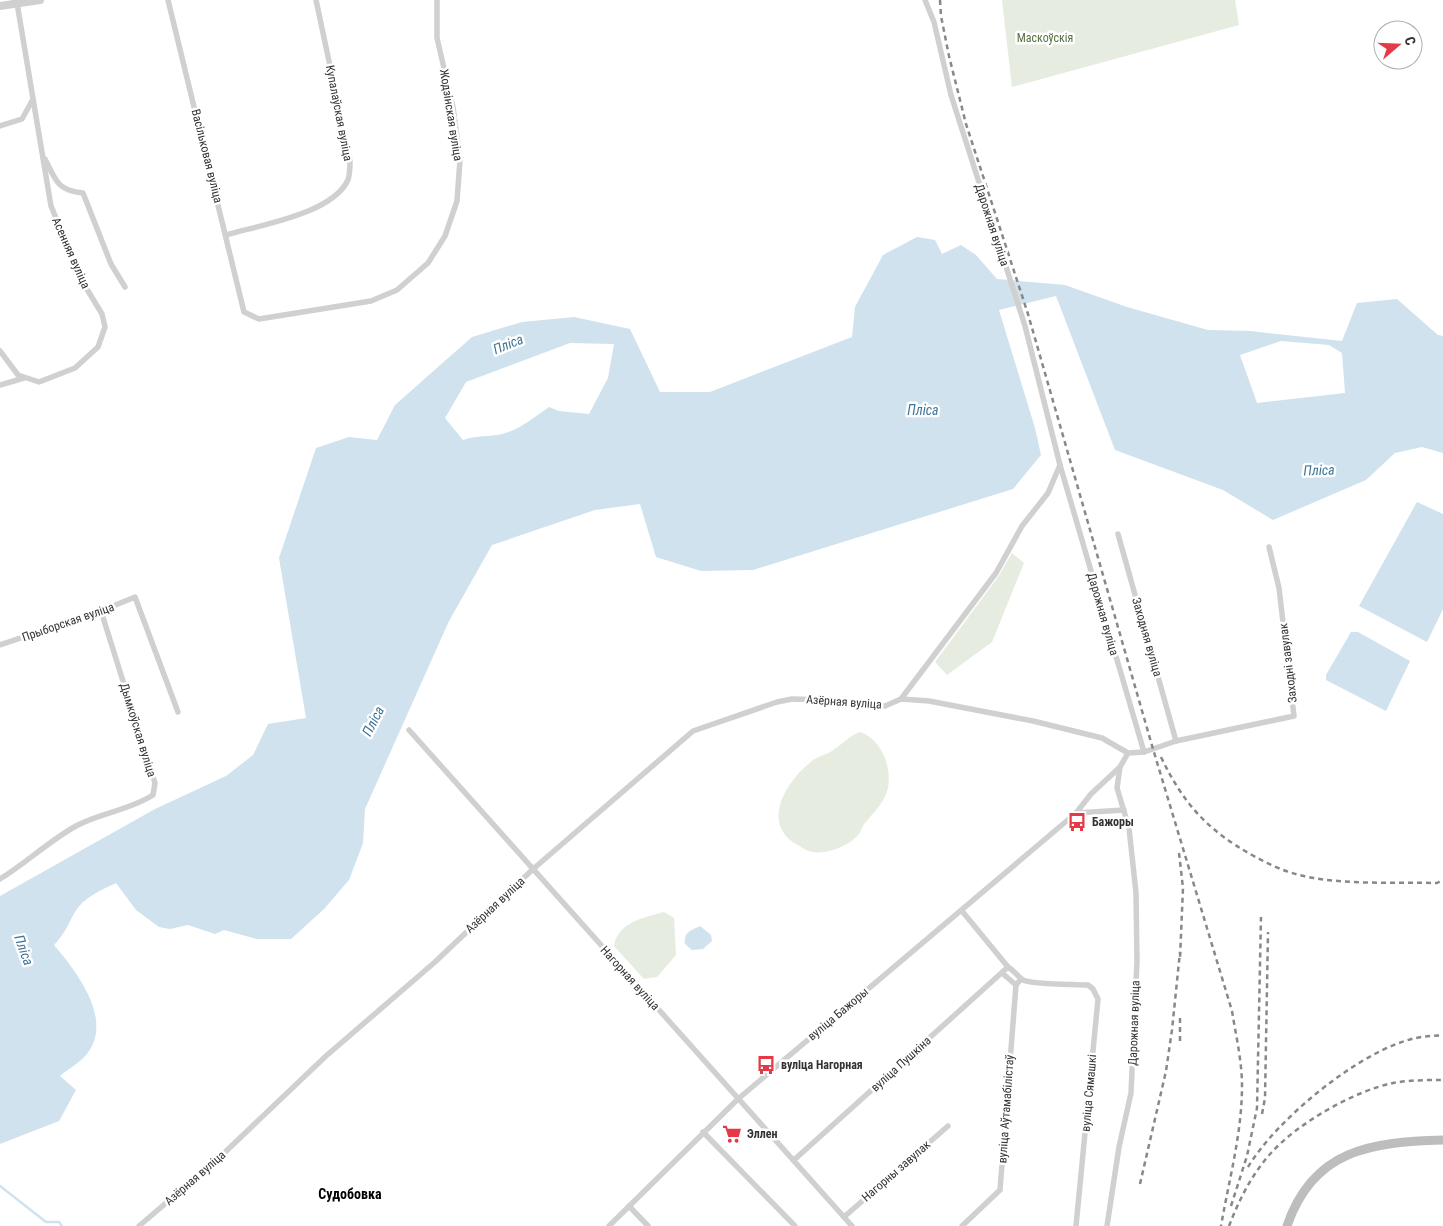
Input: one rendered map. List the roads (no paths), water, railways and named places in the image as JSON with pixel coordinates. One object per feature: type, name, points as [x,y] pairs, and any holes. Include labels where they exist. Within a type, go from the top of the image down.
[{"type":"main road","points":[[1287,1226],[1292,1212],[1311,1181],[1326,1166],[1340,1158],[1355,1150],[1385,1143],[1443,1140]]},
{"type":"street","points":[[0,6],[40,0]]},
{"type":"street","name":"Васільковая вуліца","points":[[168,0],[244,312]]},
{"type":"street","name":"Купалаўская вуліца","points":[[226,235],[316,209],[334,196],[348,180],[350,160],[316,0]]},
{"type":"street","name":"Жодзінская вуліца","points":[[244,312],[259,319],[371,301],[397,290],[428,263],[445,236],[457,201],[460,160],[453,107],[437,38],[437,0]]},
{"type":"street","name":"Дарожная вуліца","points":[[925,0],[934,22],[951,95],[1022,317],[1060,465],[1144,752]]},
{"type":"street","name":"Асенняя вуліца","points":[[17,3],[51,206],[82,281],[102,314],[105,327],[98,347],[75,368],[39,382],[24,378]]},
{"type":"street","points":[[0,126],[22,119],[32,101]]},
{"type":"street","name":"Асенняя вуліца","points":[[42,153],[57,184],[69,191],[83,193],[111,264],[125,287]]},
{"type":"street","points":[[0,351],[18,375],[24,378]]},
{"type":"street","points":[[0,385],[24,378]]},
{"type":"street","points":[[902,699],[996,573],[1022,526],[1048,493],[1060,465]]},
{"type":"street","name":"Заходняя вуліца","points":[[1118,534],[1176,741]]},
{"type":"street","name":"Заходні завулак","points":[[1144,752],[1176,741],[1294,716],[1279,588],[1269,547]]},
{"type":"street","name":"Прыборская вуліца","points":[[0,645],[101,611],[135,597],[178,712]]},
{"type":"street","name":"Дымкоўская вуліца","points":[[0,879],[73,828],[98,815],[145,800],[153,794],[155,783],[101,611]]},
{"type":"street","name":"Азёрная вуліца","points":[[139,1226],[221,1156],[326,1056],[435,962],[532,870],[693,731],[777,702],[792,699],[832,700],[863,706],[885,706],[902,699],[929,701],[1102,738],[1128,752]]},
{"type":"street","name":"Нагорная вуліца","points":[[409,730],[532,870],[852,1226]]},
{"type":"street","points":[[1128,752],[1144,752]]},
{"type":"street","name":"Дарожная вуліца","points":[[1107,1226],[1119,1147],[1130,1098],[1135,989],[1136,893],[1129,828],[1117,788],[1120,767],[1128,752]]},
{"type":"street","name":"вуліца Бажоры","points":[[609,1226],[738,1099],[1076,813],[1091,794],[1120,767]]},
{"type":"street","points":[[1076,813],[1124,810]]},
{"type":"street","points":[[962,911],[1008,967],[1015,971],[1021,979],[1016,985],[1002,972]]},
{"type":"street","name":"вуліца Пушкіна","points":[[794,1160],[1008,967]]},
{"type":"street","name":"вуліца Сямашкі","points":[[1021,979],[1030,982],[1088,986],[1094,989],[1098,999],[1076,1226]]},
{"type":"street","name":"вуліца Аўтамабілістаў","points":[[962,1226],[1000,1190],[1016,985]]},
{"type":"street","name":"Нагорны завулак","points":[[844,1217],[948,1126]]},
{"type":"street","points":[[703,1132],[795,1226]]},
{"type":"street","points":[[629,1206],[648,1226]]},
{"type":"water","name":"Пліса","points":[[917,237],[935,240],[942,254],[961,245],[976,255],[997,279],[1065,285],[1127,307],[1208,330],[1250,331],[1342,341],[1357,303],[1397,299],[1438,335],[1443,336],[1443,453],[1422,447],[1395,453],[1366,480],[1273,520],[1223,490],[1115,450],[1056,296],[999,310],[1035,428],[1041,455],[1013,489],[753,570],[701,571],[656,557],[640,504],[595,510],[492,545],[449,621],[365,809],[363,843],[349,880],[324,909],[291,939],[257,939],[224,930],[215,934],[188,925],[170,929],[159,927],[136,910],[116,883],[88,899],[78,907],[64,933],[54,945],[81,981],[88,995],[94,1009],[95,1038],[86,1055],[60,1076],[76,1090],[59,1121],[0,1144],[0,896],[155,809],[226,776],[253,755],[268,724],[306,718],[279,558],[316,448],[349,437],[377,440],[395,405],[472,337],[522,322],[574,317],[630,329],[660,392],[710,392],[852,337],[855,307],[883,255]],"holes":[[[1281,341],[1329,345],[1342,353],[1345,393],[1257,403],[1240,355]],[[570,343],[614,344],[608,378],[589,414],[559,411],[549,407],[515,430],[497,435],[473,437],[463,440],[445,418],[466,382]]]},
{"type":"water","points":[[1417,502],[1443,514],[1443,609],[1427,642],[1359,606]]},
{"type":"water","points":[[1351,632],[1358,632],[1410,661],[1386,711],[1326,680],[1326,675]]},
{"type":"water","points":[[700,926],[711,935],[712,941],[703,949],[692,950],[685,944],[686,937],[688,932]]},
{"type":"waterway","points":[[0,1186],[46,1222],[59,1222],[62,1226]]},
{"type":"railway","points":[[940,0],[941,16],[949,56],[966,124],[1028,314],[1153,749],[1232,1011],[1241,1067],[1242,1086],[1240,1121],[1221,1226]]},
{"type":"railway","points":[[1161,757],[1178,788],[1209,825],[1236,845],[1272,865],[1286,871],[1324,880],[1372,883],[1437,883],[1443,880]]},
{"type":"railway","points":[[1179,853],[1183,888],[1180,958]]},
{"type":"railway","points":[[1231,1206],[1247,1156],[1257,1108],[1261,917]]},
{"type":"railway","points":[[1262,1114],[1265,1098],[1268,932]]},
{"type":"railway","points":[[1140,1184],[1166,1071],[1180,952]]},
{"type":"railway","points":[[1180,1018],[1180,1041]]},
{"type":"railway","points":[[1248,1167],[1261,1148],[1299,1108],[1346,1071],[1370,1056],[1394,1045],[1416,1038],[1443,1035]]},
{"type":"railway","points":[[1229,1226],[1247,1188],[1264,1161],[1282,1142],[1311,1120],[1344,1101],[1378,1087],[1405,1081],[1443,1080]]},
{"type":"place","name":"Бажоры","points":[[1077,822]]},
{"type":"place","name":"вуліца Нагорная","points":[[766,1065]]},
{"type":"place","name":"Эллен","points":[[732,1134]]},
{"type":"district","name":"Судобовка","points":[[350,1194]]},
{"type":"park label","name":"Маскоўскія","points":[[1045,38]]}]
